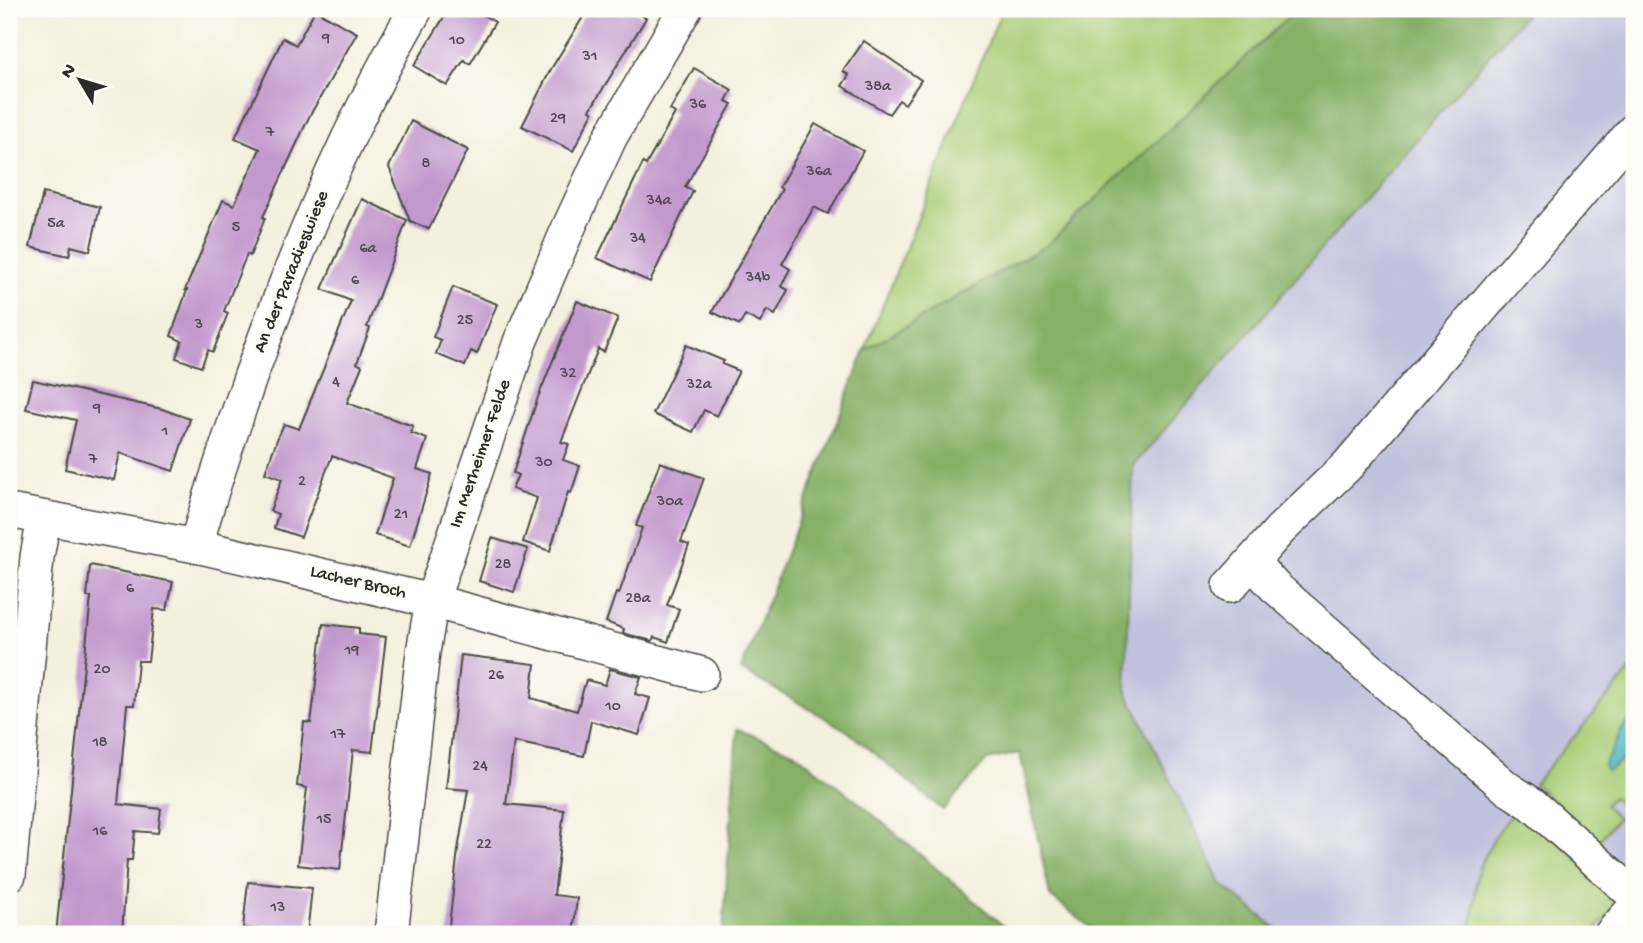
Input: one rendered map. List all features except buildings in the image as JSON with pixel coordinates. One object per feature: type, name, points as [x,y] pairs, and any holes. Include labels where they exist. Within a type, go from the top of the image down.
[{"type":"street","name":"An der Paradieswiese","points":[[196,546],[208,498],[276,306],[313,212],[389,55],[416,9]]},
{"type":"street","name":"Im Merheimer Felde","points":[[391,934],[423,652],[432,601],[520,342],[610,138],[685,9]]},
{"type":"street","points":[[1230,586],[1280,530],[1348,465],[1634,130]]},
{"type":"street","name":"Lacher Broch","points":[[9,511],[196,546],[432,601],[702,674]]},
{"type":"street","points":[[9,874],[37,557],[44,518]]},
{"type":"street","points":[[1252,562],[1283,594],[1515,794],[1532,804],[1634,895]]},
{"type":"street","points":[[1611,934],[1634,908]]},
{"type":"shaded area","points":[[1530,9],[1634,9],[1634,934],[1283,934],[1221,884],[1126,690],[1133,465]]},
{"type":"green space","points":[[1002,9],[1297,9],[1047,245],[865,350]]},
{"type":"green space","points":[[1297,9],[1530,9],[1133,466],[1126,690],[1221,884],[1283,934],[1099,934],[1050,896],[1020,753],[987,760],[943,810],[846,730],[741,670],[865,350],[1047,245]]},
{"type":"green space","points":[[1634,666],[1634,715],[1624,726],[1604,764],[1612,768],[1634,750],[1634,785],[1619,803],[1613,797],[1605,805],[1618,818],[1599,841],[1534,784]]},
{"type":"green space","points":[[737,729],[794,752],[862,805],[1013,934],[723,934]]},
{"type":"green space","points":[[1517,807],[1612,889],[1616,905],[1592,934],[1473,934],[1478,869],[1496,835]]},
{"type":"water","points":[[1634,715],[1634,750],[1608,771],[1604,764],[1624,726]]}]
